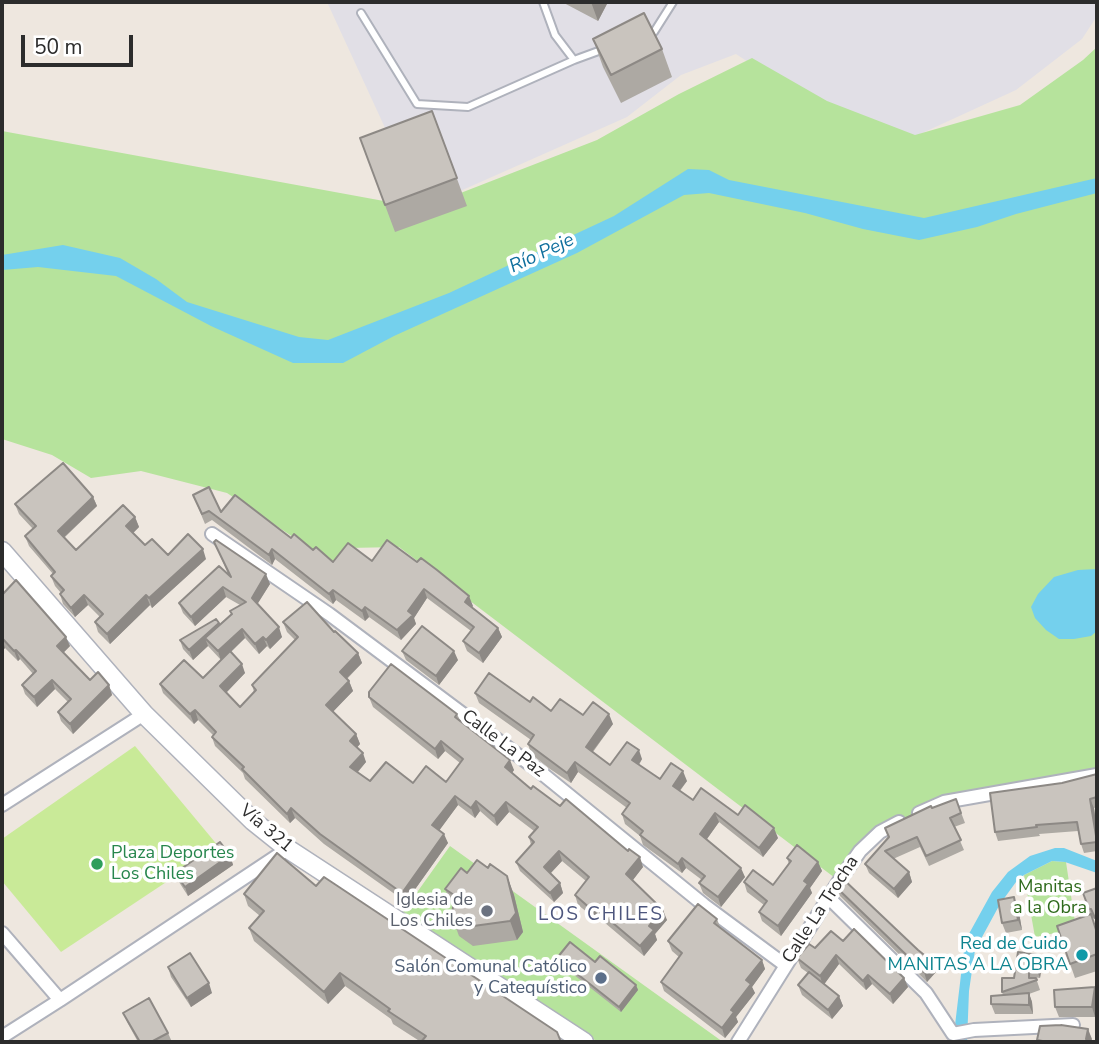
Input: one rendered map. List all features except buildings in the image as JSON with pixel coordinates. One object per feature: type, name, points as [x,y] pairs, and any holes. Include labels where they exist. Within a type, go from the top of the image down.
[{"type":"street","name":"Calle La Paz","points":[[212,534],[329,614],[538,771],[704,905],[785,965]]},
{"type":"street","name":"Vía 321","points":[[2,551],[144,714],[253,821],[288,849],[584,1042]]},
{"type":"street","points":[[2,804],[144,714]]},
{"type":"street","name":"Calle La Trocha","points":[[738,1042],[785,965],[860,851],[871,839],[906,818],[944,803],[1097,775]]},
{"type":"street","points":[[2,1037],[288,849]]},
{"type":"street","points":[[829,898],[926,993],[953,1034],[974,1030],[1073,1025]]},
{"type":"street","points":[[2,933],[60,1000]]},
{"type":"lane","points":[[543,2],[555,35],[574,60]]},
{"type":"lane","points":[[642,36],[654,32],[673,2]]},
{"type":"lane","points":[[361,13],[417,104],[468,107],[574,60],[608,48]]},
{"type":"shaded area","points":[[327,2],[1097,2],[1097,16],[1082,39],[1016,90],[883,151],[736,54],[681,75],[627,117],[422,208]]},
{"type":"green space","points":[[1097,47],[1097,775],[945,802],[866,846],[839,881],[399,547],[347,548],[335,565],[227,493],[141,471],[91,478],[52,455],[2,439],[2,131],[422,208],[597,140],[679,94],[752,58],[827,101],[915,135],[1020,105]]},
{"type":"green space","name":"Plaza Deportes Los Chiles","points":[[135,746],[219,847],[61,952],[2,881],[2,839]]},
{"type":"green space","points":[[450,846],[723,1042],[598,1042],[403,912]]},
{"type":"green space","name":"Manitas a la Obra","points":[[1052,861],[1066,862],[1076,929],[1035,937],[1024,875]]},
{"type":"water","name":"Río Peje","points":[[688,169],[709,170],[729,180],[924,218],[1097,178],[1097,193],[977,227],[919,240],[709,193],[684,195],[577,253],[394,336],[343,363],[293,363],[211,326],[116,276],[38,267],[2,270],[2,255],[63,245],[120,258],[156,279],[187,302],[299,337],[328,340],[449,293],[614,216]]},
{"type":"water","points":[[1097,569],[1097,631],[1091,636],[1059,639],[1035,618],[1031,607],[1038,594],[1054,577],[1078,570]]},
{"type":"water","points":[[1064,848],[1097,861],[1097,873],[1065,862],[1052,861],[1016,882],[1000,904],[975,950],[969,991],[967,1042],[953,1042],[965,941],[992,892],[1008,872],[1030,856]]},
{"type":"place","name":"Plaza Deportes Los Chiles","points":[[97,864]]},
{"type":"place","name":"Iglesia de Los Chiles","points":[[487,911]]},
{"type":"place","name":"Red de Cuido MANITAS A LA OBRA","points":[[1082,955]]},
{"type":"place","name":"Salón Comunal Católico y Catequístico","points":[[601,978]]},
{"type":"district","name":"LOS CHILES","points":[[601,915]]}]
